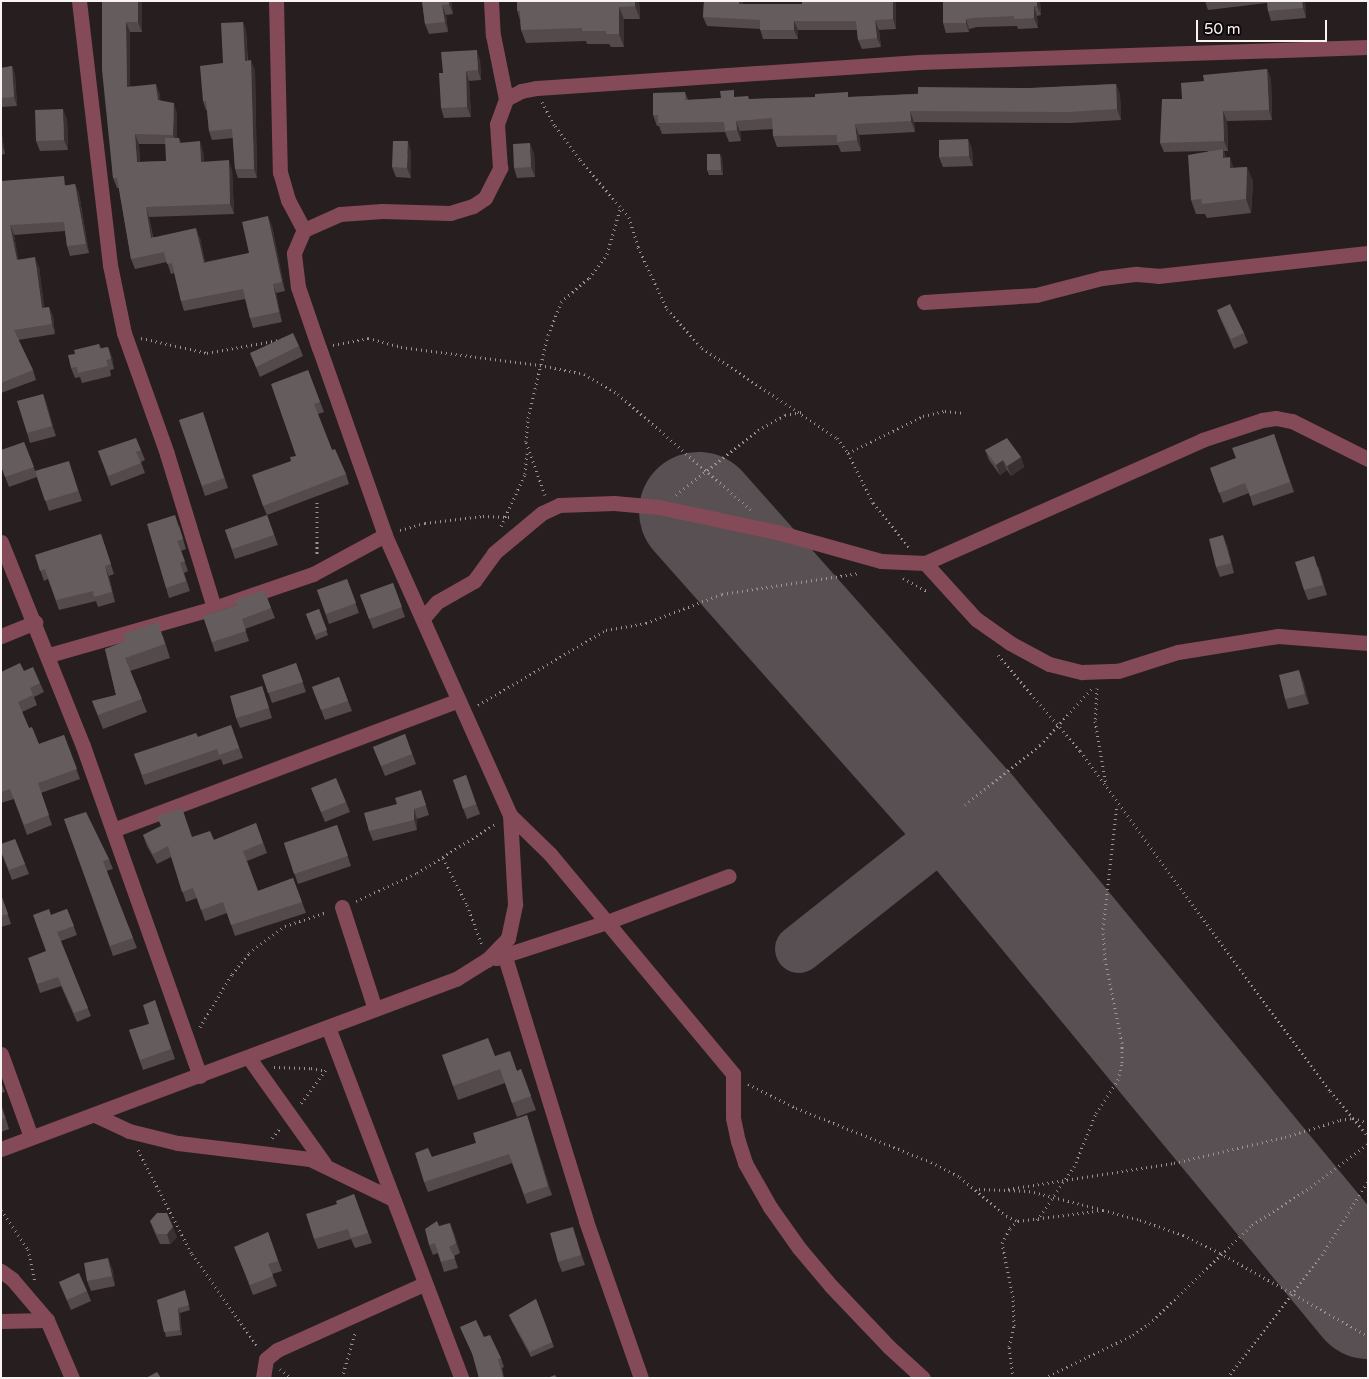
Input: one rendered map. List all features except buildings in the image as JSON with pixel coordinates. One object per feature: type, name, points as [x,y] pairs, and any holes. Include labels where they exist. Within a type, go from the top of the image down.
[{"type":"street","points":[[79,1],[110,265],[124,333],[167,454],[214,608]]},
{"type":"street","points":[[276,1],[280,172],[288,200],[304,230]]},
{"type":"street","points":[[1,1149],[31,1137],[97,1116],[456,979],[487,960],[508,938],[515,904],[510,815],[461,707],[424,617],[385,534],[318,348],[298,286],[294,253],[304,230],[340,214],[382,211],[450,213],[473,206],[485,198],[500,168],[497,124],[506,99],[494,35],[491,1]]},
{"type":"street","points":[[506,99],[521,91],[537,88],[919,62],[1368,47]]},
{"type":"street","points":[[924,302],[1036,295],[1102,278],[1137,274],[1158,276],[1368,253]]},
{"type":"street","points":[[424,617],[437,602],[474,581],[494,553],[548,509],[579,502],[659,507],[777,532],[884,563],[925,563],[1202,440],[1262,420],[1276,418],[1292,422],[1368,459]]},
{"type":"street","points":[[49,655],[214,608],[313,574],[385,534]]},
{"type":"street","points":[[1,542],[49,655],[200,1076]]},
{"type":"street","points":[[925,563],[976,619],[1010,643],[1049,664],[1082,672],[1118,671],[1178,652],[1278,636],[1368,643]]},
{"type":"street","points":[[1,636],[35,622]]},
{"type":"street","points":[[113,830],[461,707]]},
{"type":"street","points":[[510,815],[550,854],[733,1074],[733,1118],[738,1141],[745,1163],[770,1207],[799,1248],[830,1286],[889,1348],[923,1378]]},
{"type":"street","points":[[487,960],[505,957],[607,922],[729,876]]},
{"type":"street","points":[[342,907],[375,1009]]},
{"type":"street","points":[[505,957],[586,1221],[641,1378]]},
{"type":"street","points":[[328,1027],[461,1378]]},
{"type":"street","points":[[1,1054],[31,1137]]},
{"type":"street","points":[[249,1058],[291,1114],[324,1163]]},
{"type":"street","points":[[97,1116],[129,1131],[212,1150],[260,1154],[324,1163],[393,1199]]},
{"type":"street","points":[[1,1271],[12,1278],[42,1314],[72,1378]]},
{"type":"street","points":[[263,1378],[266,1359],[288,1343],[424,1284]]},
{"type":"street","points":[[1,1321],[42,1314]]},
{"type":"path","points":[[537,88],[555,126],[580,160],[621,205],[629,217],[650,275],[667,309],[702,348],[730,369],[802,412],[837,438],[848,453],[873,503],[925,563]]},
{"type":"path","points":[[504,516],[524,474],[528,418],[540,365],[557,308],[599,268],[612,241],[621,205]]},
{"type":"path","points":[[124,333],[207,353],[292,339]]},
{"type":"path","points":[[318,348],[368,338],[418,350],[540,365],[584,374],[618,394],[755,514]]},
{"type":"path","points":[[848,453],[923,416],[945,411],[963,413]]},
{"type":"path","points":[[659,507],[773,420],[802,412]]},
{"type":"path","points":[[527,450],[548,509]]},
{"type":"path","points":[[313,574],[318,540],[317,502]]},
{"type":"path","points":[[385,534],[425,523],[504,516],[535,520]]},
{"type":"path","points":[[461,707],[606,630],[646,623],[722,594],[845,576],[884,563],[930,593]]},
{"type":"path","points":[[996,652],[1059,726],[1107,788],[1118,806],[1368,1136]]},
{"type":"path","points":[[965,805],[1059,726],[1097,682],[1095,721],[1107,788]]},
{"type":"path","points":[[1037,1220],[1051,1196],[1067,1178],[1096,1114],[1118,1080],[1122,1063],[1120,1027],[1105,960],[1103,929],[1118,806]]},
{"type":"path","points":[[443,858],[467,905],[487,960]]},
{"type":"path","points":[[260,1154],[326,1071],[334,1046]]},
{"type":"path","points":[[258,1070],[293,1066],[326,1071]]},
{"type":"path","points":[[733,1074],[764,1094],[931,1162],[978,1189],[1006,1216],[1018,1221],[1103,1210]]},
{"type":"path","points":[[1008,1189],[1067,1178],[1174,1163],[1353,1118],[1368,1123]]},
{"type":"path","points":[[129,1131],[192,1254],[266,1359]]},
{"type":"path","points":[[1044,1378],[1133,1335],[1149,1324],[1220,1253],[1252,1225],[1319,1181],[1368,1144]]},
{"type":"path","points":[[1227,1378],[1322,1255],[1368,1181]]},
{"type":"path","points":[[978,1189],[1008,1189],[1051,1196],[1183,1235],[1220,1253],[1368,1336]]},
{"type":"path","points":[[1,1210],[28,1249],[34,1269],[42,1314]]},
{"type":"path","points":[[1013,1378],[1009,1347],[1014,1326],[1014,1297],[1002,1243],[1010,1228],[1018,1221]]},
{"type":"path","points":[[342,1378],[362,1311]]},
{"type":"taxiway","points":[[799,949],[968,815]]},
{"type":"runway","points":[[698,511],[968,815],[1368,1299]]}]
